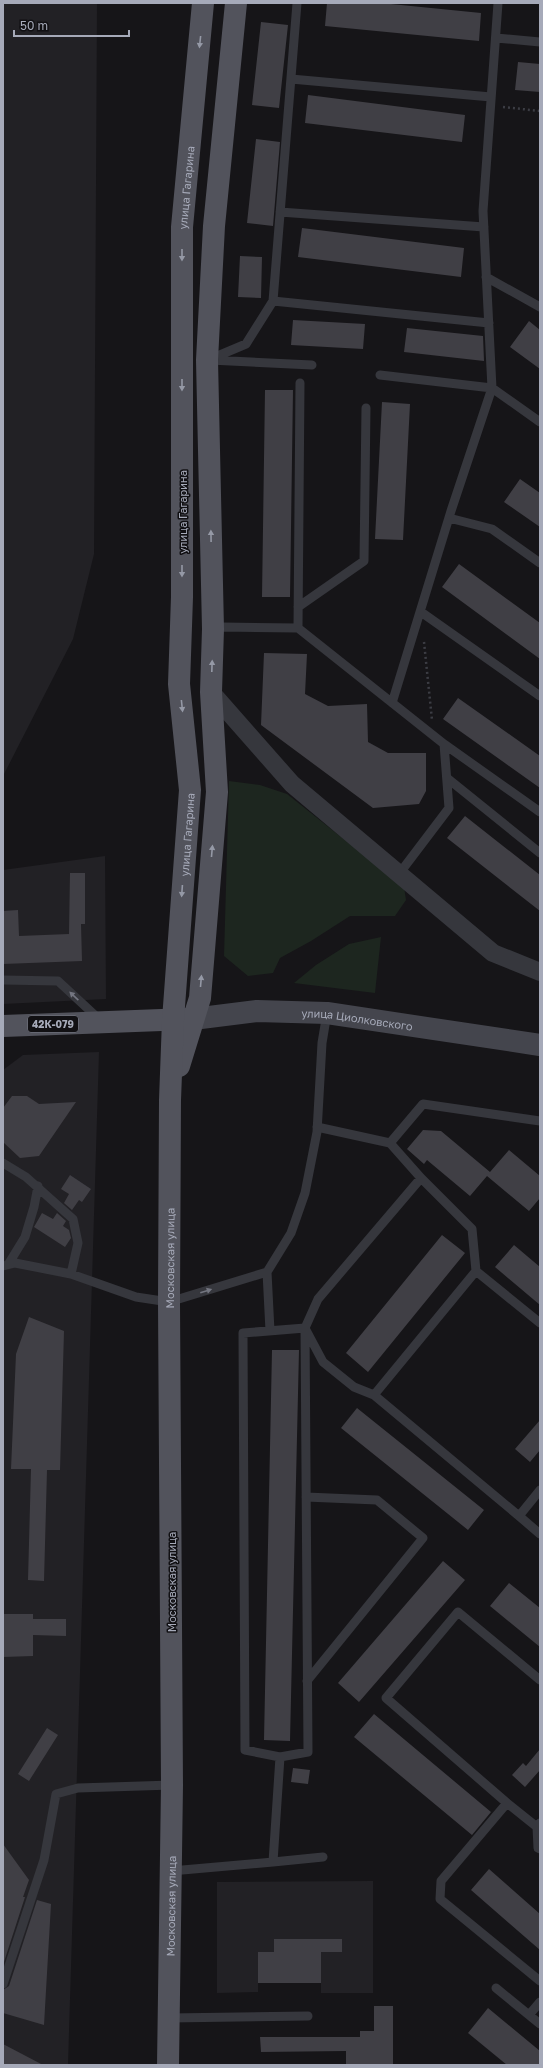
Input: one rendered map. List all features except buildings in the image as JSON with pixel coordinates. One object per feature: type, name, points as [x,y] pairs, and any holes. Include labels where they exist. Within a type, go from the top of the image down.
[{"type":"main road","name":"улица Гагарина","points":[[183,1020],[190,790],[179,684],[182,597],[182,227],[203,3]]},
{"type":"main road","points":[[183,1020],[200,998],[217,792],[211,692],[213,629],[207,360],[214,226],[236,3]]},
{"type":"main road","name":"улица Циолковского","points":[[183,1020],[257,1011],[326,1012],[540,1045]]},
{"type":"main road","name":"42К-079","points":[[3,1026],[183,1020]]},
{"type":"main road","name":"Московская улица","points":[[168,2065],[172,1786],[168,1302],[170,1100],[183,1020]]},
{"type":"street","points":[[211,692],[292,784],[493,953],[540,972]]},
{"type":"lane","points":[[207,360],[246,344],[273,301],[297,3]]},
{"type":"lane","points":[[392,703],[449,518],[492,388],[483,211],[498,3]]},
{"type":"lane","points":[[496,38],[540,42]]},
{"type":"lane","points":[[291,79],[491,102]]},
{"type":"lane","points":[[280,212],[484,227]]},
{"type":"lane","points":[[486,277],[540,307]]},
{"type":"lane","points":[[273,301],[489,323]]},
{"type":"lane","points":[[207,360],[312,365]]},
{"type":"lane","points":[[380,375],[492,388],[540,422]]},
{"type":"lane","points":[[298,628],[300,383]]},
{"type":"lane","points":[[298,607],[364,561],[366,408]]},
{"type":"lane","points":[[449,518],[492,529],[540,563]]},
{"type":"lane","points":[[421,612],[540,696]]},
{"type":"lane","points":[[213,629],[298,628],[434,737],[540,812]]},
{"type":"lane","points":[[399,874],[450,808],[444,744]]},
{"type":"lane","points":[[447,778],[540,853]]},
{"type":"lane","points":[[3,980],[58,981],[103,1023]]},
{"type":"lane","points":[[270,1331],[267,1272],[291,1233],[305,1193],[317,1127],[322,1043],[326,1012]]},
{"type":"lane","points":[[390,1143],[423,1104],[540,1121]]},
{"type":"lane","points":[[317,1127],[390,1143],[421,1178],[472,1229],[476,1271],[374,1395]]},
{"type":"lane","points":[[3,1163],[38,1186],[73,1219],[78,1243],[72,1274]]},
{"type":"lane","points":[[305,1328],[243,1333],[245,1750],[280,1757],[308,1752],[305,1328],[318,1299],[421,1178]]},
{"type":"lane","points":[[38,1186],[34,1207],[25,1237],[6,1264],[72,1274],[136,1297],[168,1302],[267,1272]]},
{"type":"lane","points":[[476,1271],[540,1323]]},
{"type":"lane","points":[[305,1328],[323,1362],[354,1387],[374,1395],[540,1534]]},
{"type":"lane","points":[[519,1516],[540,1490]]},
{"type":"lane","points":[[306,1497],[377,1500],[423,1538],[307,1681]]},
{"type":"lane","points":[[540,1680],[458,1612],[386,1698],[507,1803],[538,1825],[538,1848],[540,1849]]},
{"type":"lane","points":[[273,1862],[280,1757]]},
{"type":"lane","points":[[3,1984],[44,1860],[56,1794],[78,1788],[172,1786]]},
{"type":"lane","points":[[507,1803],[441,1882],[440,1899],[540,1981]]},
{"type":"lane","points":[[171,1871],[323,1857]]},
{"type":"lane","points":[[496,1988],[540,2024]]},
{"type":"lane","points":[[529,2016],[540,2002]]},
{"type":"lane","points":[[169,2018],[308,2016]]},
{"type":"path","points":[[491,102],[540,111]]},
{"type":"path","points":[[421,612],[434,737]]},
{"type":"shaded area","points":[[3,3],[97,3],[94,554],[73,639],[3,776]]},
{"type":"shaded area","points":[[229,781],[260,785],[287,794],[404,887],[406,900],[395,916],[350,916],[311,941],[280,958],[273,973],[248,976],[224,956]]},
{"type":"shaded area","points":[[105,856],[106,999],[3,1004],[3,870]]},
{"type":"shaded area","points":[[381,937],[375,993],[294,983],[316,965],[349,944]]},
{"type":"shaded area","points":[[99,1052],[68,2065],[3,2065],[3,1070],[23,1055]]},
{"type":"shaded area","points":[[373,1881],[373,1993],[321,1993],[321,1983],[258,1983],[258,1992],[217,1993],[217,1882]]}]
